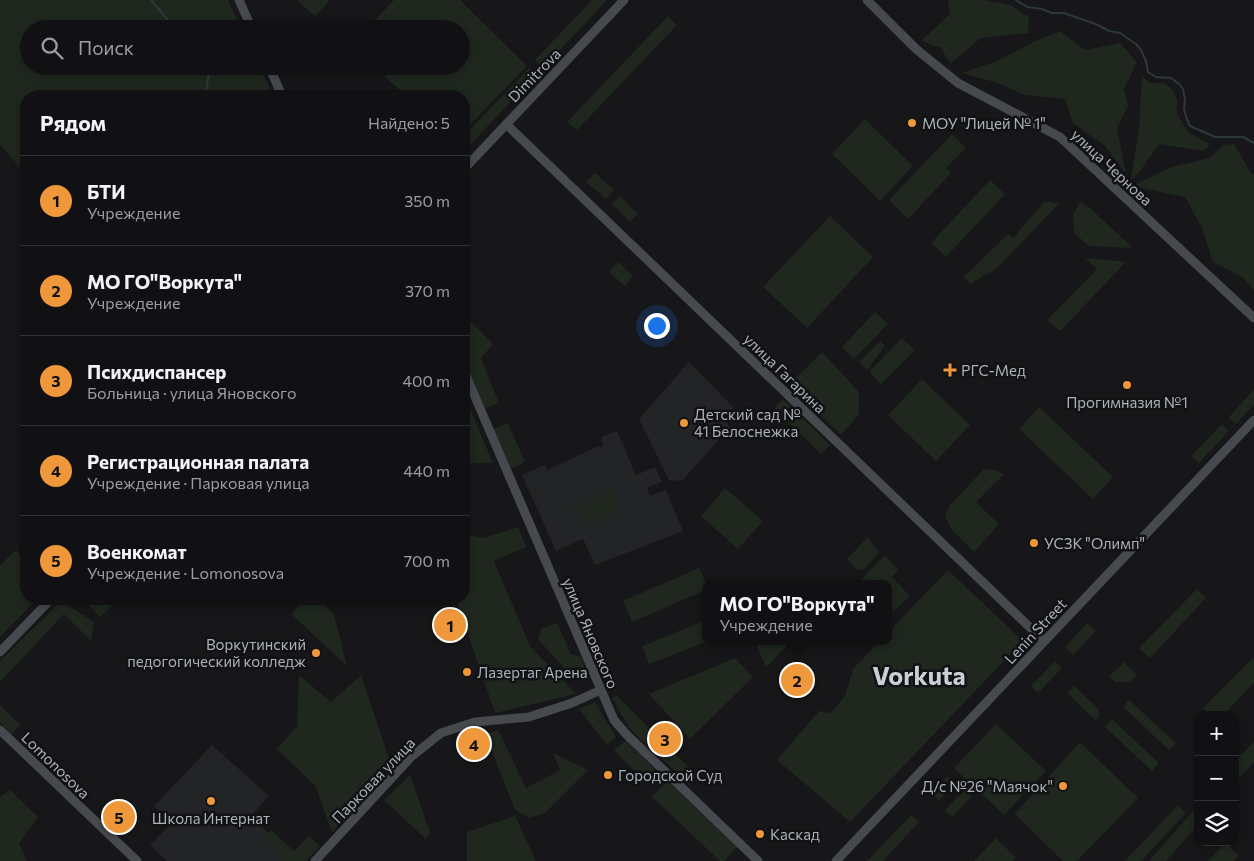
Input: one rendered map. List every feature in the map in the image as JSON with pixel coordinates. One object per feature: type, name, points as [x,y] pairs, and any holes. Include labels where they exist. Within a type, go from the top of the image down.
[{"type":"main road","points":[[239,0],[248,20]]},
{"type":"main road","name":"Dimitrova","points":[[470,163],[624,0]]},
{"type":"main road","name":"улица Чернова","points":[[867,0],[916,49],[958,83],[1060,137],[1254,318]]},
{"type":"main road","points":[[272,75],[279,90]]},
{"type":"main road","name":"улица Гагарина","points":[[506,124],[1044,641]]},
{"type":"main road","name":"улица Яновского","points":[[470,384],[614,720],[626,734],[758,861]]},
{"type":"main road","name":"Lenin Street","points":[[836,861],[1254,420]]},
{"type":"main road","points":[[0,652],[44,605]]},
{"type":"main road","name":"Парковая улица","points":[[315,861],[411,757],[441,732],[470,723],[529,717],[572,703],[601,690]]},
{"type":"main road","name":"Lomonosova","points":[[0,730],[137,861]]},
{"type":"shaded area","points":[[0,0],[228,0],[238,20],[20,20],[20,75],[263,75],[270,90],[20,90],[20,167],[0,145]]},
{"type":"shaded area","points":[[297,0],[330,0],[315,16]]},
{"type":"shaded area","points":[[394,0],[460,0],[527,66],[470,125],[470,90],[400,90],[384,75],[470,75],[470,20],[375,20]]},
{"type":"shaded area","points":[[592,0],[607,0],[543,68],[535,60]]},
{"type":"shaded area","points":[[948,0],[983,0],[1010,5],[1029,18],[1028,33],[981,38],[950,64],[941,48],[922,40],[950,14]]},
{"type":"shaded area","points":[[668,16],[677,25],[577,130],[567,122]]},
{"type":"shaded area","points":[[1060,31],[1085,50],[1120,43],[1137,62],[1124,89],[1128,106],[1117,128],[1126,174],[1105,146],[1073,123],[1065,99],[1025,95],[998,83],[962,73],[997,61],[1033,42]]},
{"type":"shaded area","points":[[529,68],[536,75],[470,145],[470,130]]},
{"type":"shaded area","points":[[1142,75],[1149,83],[1164,83],[1173,90],[1177,101],[1177,114],[1188,132],[1210,144],[1204,151],[1159,144],[1138,174],[1131,180],[1139,127]]},
{"type":"shaded area","points":[[865,119],[913,166],[880,201],[832,154]]},
{"type":"shaded area","points":[[952,134],[966,148],[946,168],[951,173],[908,219],[889,200]]},
{"type":"shaded area","points":[[1234,144],[1252,175],[1254,173],[1254,290],[1242,277],[1213,262],[1202,228],[1185,197],[1132,186],[1171,167],[1210,158],[1223,145]]},
{"type":"shaded area","points":[[595,173],[614,190],[606,199],[586,182]]},
{"type":"shaded area","points":[[990,180],[1005,194],[946,257],[931,243]]},
{"type":"shaded area","points":[[620,196],[638,214],[630,222],[612,204]]},
{"type":"shaded area","points":[[1045,201],[1059,204],[996,269],[970,284],[964,277],[1008,234],[1013,238]]},
{"type":"shaded area","points":[[1080,202],[1089,207],[1133,248],[1089,246],[1074,233],[1073,214]]},
{"type":"shaded area","points":[[830,216],[873,257],[807,328],[763,287]]},
{"type":"shaded area","points":[[1085,258],[1126,262],[1060,331],[1047,320],[1097,269]]},
{"type":"shaded area","points":[[618,262],[633,276],[625,286],[609,272]]},
{"type":"shaded area","points":[[875,312],[888,324],[854,359],[842,347]]},
{"type":"shaded area","points":[[470,323],[493,344],[481,358],[499,403],[483,409],[470,377]]},
{"type":"shaded area","points":[[902,338],[915,350],[881,384],[869,372]]},
{"type":"shaded area","points":[[880,341],[885,346],[867,370],[859,362]]},
{"type":"shaded area","points":[[822,352],[859,392],[859,414],[841,435],[789,385]]},
{"type":"shaded area","name":"Детский сад № 41 Белоснежка","points":[[689,362],[734,408],[724,419],[730,427],[682,481],[669,480],[639,419]]},
{"type":"shaded area","points":[[922,379],[970,425],[936,461],[888,415]]},
{"type":"shaded area","points":[[1254,389],[1254,405],[1236,424],[1228,418]]},
{"type":"shaded area","points":[[783,399],[830,445],[821,454],[774,408]]},
{"type":"shaded area","points":[[1039,407],[1113,477],[1093,499],[1019,429]]},
{"type":"shaded area","points":[[470,408],[493,463],[470,463]]},
{"type":"shaded area","points":[[508,423],[525,462],[510,469],[493,429]]},
{"type":"shaded area","points":[[1222,424],[1229,431],[1199,463],[1191,456]]},
{"type":"shaded area","points":[[617,431],[636,475],[655,467],[662,482],[647,488],[650,496],[666,490],[683,531],[595,565],[583,539],[556,551],[522,475],[545,465],[547,470],[597,447],[603,447],[601,437]]},
{"type":"shaded area","points":[[992,469],[1004,474],[976,502],[999,524],[974,552],[951,529],[945,515],[950,505],[983,470]]},
{"type":"shaded area","points":[[725,488],[763,521],[738,549],[701,516]]},
{"type":"shaded area","points":[[611,489],[621,509],[584,527],[574,506]]},
{"type":"shaded area","points":[[518,527],[526,547],[494,561],[530,646],[576,694],[495,713],[458,605],[470,605],[470,535],[484,538]]},
{"type":"shaded area","points":[[868,537],[879,553],[864,569],[857,570],[847,559]]},
{"type":"shaded area","points":[[16,550],[20,555],[20,605],[31,605],[0,637],[0,565]]},
{"type":"shaded area","points":[[885,555],[898,570],[892,577],[910,596],[892,613],[892,580],[861,580]]},
{"type":"shaded area","points":[[699,568],[704,580],[702,580],[702,592],[632,622],[623,601]]},
{"type":"shaded area","points":[[948,570],[1023,641],[850,822],[777,760],[819,711],[831,713],[845,696],[853,669],[876,645],[892,645],[892,628]]},
{"type":"shaded area","points":[[1197,589],[1206,598],[1150,658],[1139,648]]},
{"type":"shaded area","points":[[57,605],[67,605],[94,622],[91,641],[64,614],[0,682],[0,661]]},
{"type":"shaded area","points":[[89,605],[113,605],[100,617]]},
{"type":"shaded area","points":[[300,605],[324,605],[334,614],[347,666],[291,614]]},
{"type":"shaded area","points":[[702,622],[702,643],[649,664],[642,646]]},
{"type":"shaded area","points":[[557,623],[571,654],[581,657],[585,669],[571,676],[538,639],[541,629]]},
{"type":"shaded area","points":[[1087,623],[1096,631],[1073,655],[1065,647]]},
{"type":"shaded area","points":[[757,645],[787,645],[766,668]]},
{"type":"shaded area","points":[[735,658],[753,677],[690,739],[649,694]]},
{"type":"shaded area","points":[[1252,659],[1254,661],[1254,683],[1227,711],[1206,711],[1203,708]]},
{"type":"shaded area","points":[[1055,661],[1062,668],[1038,693],[1031,686]]},
{"type":"shaded area","points":[[1124,662],[1137,675],[1130,682],[1115,682],[1109,677]]},
{"type":"shaded area","points":[[299,675],[331,702],[361,675],[391,764],[332,832],[316,787],[277,749],[297,726]]},
{"type":"shaded area","points":[[1074,686],[1099,709],[1099,716],[1095,720],[1067,693]]},
{"type":"shaded area","points":[[616,695],[655,734],[645,743],[629,728],[612,698]]},
{"type":"shaded area","points":[[1129,700],[1176,743],[1169,750],[1123,707]]},
{"type":"shaded area","points":[[595,702],[616,737],[607,745],[579,709]]},
{"type":"shaded area","points":[[0,705],[20,725],[11,734],[0,722]]},
{"type":"shaded area","points":[[1112,719],[1159,763],[1152,771],[1105,727]]},
{"type":"shaded area","points":[[996,724],[1046,771],[1004,815],[954,768]]},
{"type":"shaded area","points":[[498,730],[526,788],[560,770],[553,753],[588,770],[545,813],[530,818],[515,810],[485,734]]},
{"type":"shaded area","points":[[626,740],[658,773],[647,784],[614,750]]},
{"type":"shaded area","points":[[1080,742],[1138,798],[1077,861],[1063,861],[1015,814]]},
{"type":"shaded area","points":[[1254,742],[1254,762],[1239,779],[1239,757]]},
{"type":"shaded area","name":"Школа Интернат","points":[[212,745],[269,796],[251,816],[297,861],[167,861],[150,845],[171,824],[154,806]]},
{"type":"shaded area","points":[[670,749],[698,776],[690,785],[661,758]]},
{"type":"shaded area","points":[[410,775],[430,832],[426,839],[384,800]]},
{"type":"shaded area","points":[[948,776],[955,783],[939,801],[932,793]]},
{"type":"shaded area","points":[[667,781],[737,847],[724,861],[720,861],[652,797]]},
{"type":"shaded area","points":[[10,790],[38,817],[19,844],[27,861],[0,861],[0,797]]},
{"type":"shaded area","points":[[965,790],[972,796],[952,817],[945,810]]},
{"type":"shaded area","points":[[1178,805],[1186,813],[1141,861],[1125,861]]},
{"type":"shaded area","points":[[1194,810],[1194,830],[1166,861],[1150,860]]},
{"type":"shaded area","points":[[911,815],[919,822],[883,861],[867,861]]},
{"type":"shaded area","points":[[515,816],[536,861],[467,861],[467,832]]},
{"type":"shaded area","points":[[271,830],[294,851],[309,836],[320,846],[306,861],[285,861],[263,839]]},
{"type":"shaded area","points":[[996,838],[1016,858],[1013,861],[974,861]]},
{"type":"shaded area","points":[[1223,846],[1229,846],[1239,856],[1234,861],[1208,861]]},
{"type":"waterway","points":[[151,0],[168,20]]},
{"type":"waterway","points":[[1016,0],[1027,7],[1042,9],[1052,13],[1064,13],[1109,31],[1120,33],[1136,44],[1141,50],[1148,72],[1156,77],[1171,78],[1183,89],[1184,108],[1190,126],[1215,137],[1243,137],[1254,143]]},
{"type":"waterway","points":[[206,90],[209,75]]},
{"type":"place","name":"МОУ \"Лицей № 1\"","points":[[912,123]]},
{"type":"place","name":"РГС-Мед","points":[[950,370]]},
{"type":"place","name":"Прогимназия №1","points":[[1127,385]]},
{"type":"place","name":"Детский сад № 41 Белоснежка","points":[[684,423]]},
{"type":"place","name":"УСЗК \"Олимп\"","points":[[1034,543]]},
{"type":"place","name":"БТИ","points":[[450,625]]},
{"type":"place","name":"Воркутинский педогогический колледж","points":[[316,653]]},
{"type":"place","name":"Лазертаг Арена","points":[[467,672]]},
{"type":"place","name":"МО ГО\"Воркута\"","points":[[797,680]]},
{"type":"place","name":"Психдиспансер","points":[[665,739]]},
{"type":"place","name":"Регистрационная палата","points":[[474,744]]},
{"type":"place","name":"Городской Суд","points":[[608,775]]},
{"type":"place","name":"Д/с №26 \"Маячок\"","points":[[1063,786]]},
{"type":"place","name":"Школа Интернат","points":[[211,801]]},
{"type":"place","name":"Военкомат","points":[[119,817]]},
{"type":"place","name":"Каскад","points":[[760,834]]},
{"type":"district","name":"Vorkuta","points":[[919,675]]}]
